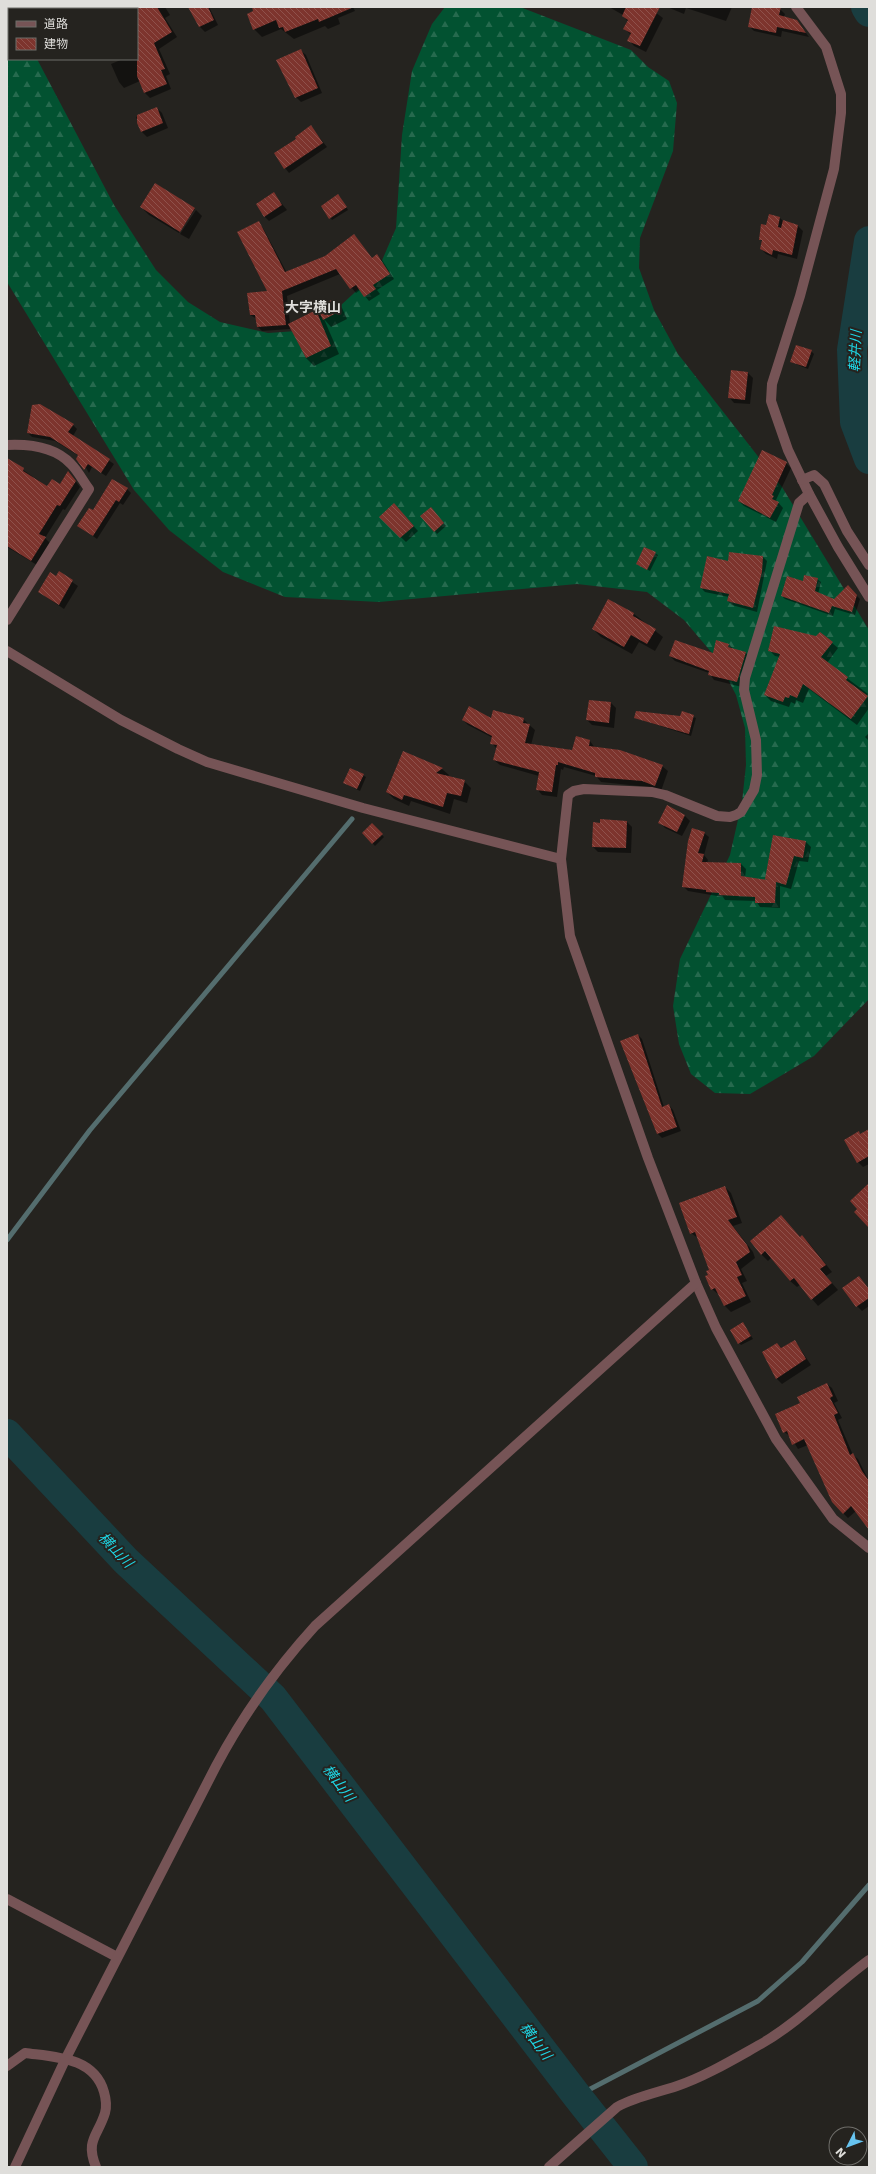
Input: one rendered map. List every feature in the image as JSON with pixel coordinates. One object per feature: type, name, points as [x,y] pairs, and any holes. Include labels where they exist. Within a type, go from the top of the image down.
[{"type":"street","points":[[796,7],[826,47],[841,94],[841,113],[834,169],[800,296],[772,384],[771,401],[788,450],[802,480],[838,547],[869,597]]},
{"type":"street","points":[[7,445],[26,444],[54,452],[70,463],[89,489],[7,620]]},
{"type":"street","points":[[802,480],[814,475],[824,484],[838,514],[869,565]]},
{"type":"street","points":[[809,494],[799,503],[745,678],[745,696],[756,740],[757,775],[754,790],[741,812],[730,817],[717,816],[665,795],[652,792],[584,789],[574,791],[568,795],[561,860],[570,936],[648,1158],[696,1283],[716,1328],[776,1439],[833,1519],[869,1548]]},
{"type":"street","points":[[7,651],[121,720],[207,762],[356,806],[561,860]]},
{"type":"street","points":[[15,2167],[66,2058],[219,1760],[255,1699],[270,1678],[316,1626],[696,1283]]},
{"type":"street","points":[[7,1899],[117,1957]]},
{"type":"street","points":[[550,2167],[612,2110],[629,2101],[677,2086],[707,2073],[762,2044],[786,2028],[869,1960]]},
{"type":"street","points":[[7,2066],[25,2053],[66,2058],[85,2066],[96,2075],[102,2086],[107,2101],[105,2113],[92,2140],[91,2154],[96,2167]]},
{"type":"green space","points":[[7,7],[14,8],[8,8],[8,60],[38,60],[114,205],[156,270],[188,302],[220,322],[268,333],[297,331],[340,306],[377,272],[396,228],[402,135],[412,71],[432,24],[445,7],[520,7],[631,50],[648,67],[669,81],[677,103],[673,151],[640,238],[639,268],[654,310],[678,354],[782,487],[869,630],[869,999],[814,1056],[750,1094],[715,1093],[691,1074],[679,1044],[673,1006],[680,959],[730,855],[742,802],[746,765],[745,728],[736,695],[718,660],[684,620],[647,592],[577,584],[379,602],[285,597],[223,572],[169,530],[134,490],[7,282]]},
{"type":"building","points":[[157,7],[172,32],[154,43],[165,69],[161,70],[167,84],[144,93],[137,76],[137,8]]},
{"type":"building","points":[[188,7],[208,7],[214,20],[199,27]]},
{"type":"building","points":[[252,7],[354,7],[319,22],[318,19],[285,32],[283,27],[279,28],[276,20],[253,30],[247,14],[253,11]]},
{"type":"building","points":[[626,7],[660,7],[640,46],[627,41],[631,33],[623,29],[628,20],[622,16]]},
{"type":"building","points":[[752,7],[781,7],[779,15],[797,20],[806,33],[777,27],[776,33],[748,27]]},
{"type":"building","points":[[301,49],[318,88],[295,98],[276,60]]},
{"type":"building","points":[[157,107],[163,123],[141,132],[137,123],[137,115]]},
{"type":"building","points":[[311,125],[323,143],[284,169],[274,153],[296,139],[295,137]]},
{"type":"building","points":[[155,183],[195,208],[180,232],[140,207]]},
{"type":"building","points":[[274,192],[282,205],[264,217],[256,204]]},
{"type":"building","points":[[338,194],[347,207],[329,219],[321,206]]},
{"type":"building","points":[[769,214],[780,217],[778,227],[781,228],[783,220],[798,225],[792,255],[773,250],[772,255],[760,249],[762,240],[759,240],[761,224],[766,225]]},
{"type":"building","points":[[259,221],[285,272],[325,256],[354,234],[372,258],[377,254],[390,274],[373,285],[376,289],[364,297],[356,285],[350,289],[336,269],[282,291],[286,325],[257,327],[255,315],[250,315],[247,293],[267,291],[237,232]]},
{"type":"building","points":[[334,299],[340,311],[323,320],[317,307]]},
{"type":"building","points":[[316,310],[331,346],[306,358],[288,324]]},
{"type":"building","points":[[796,345],[812,350],[806,367],[790,362]]},
{"type":"building","points":[[731,370],[748,372],[745,400],[728,398]]},
{"type":"building","points":[[40,404],[74,424],[68,432],[110,459],[101,473],[88,464],[84,470],[76,459],[78,455],[50,437],[27,433],[32,405]]},
{"type":"building","points":[[762,450],[787,462],[772,495],[774,496],[772,499],[779,502],[770,518],[738,501]]},
{"type":"building","points":[[7,458],[24,468],[23,471],[47,486],[52,479],[60,484],[68,471],[76,481],[60,506],[57,505],[39,534],[46,537],[31,561],[7,546]]},
{"type":"building","points":[[112,479],[128,488],[119,502],[116,500],[93,536],[77,526],[89,508],[93,510]]},
{"type":"building","points":[[394,503],[414,526],[400,538],[379,517]]},
{"type":"building","points":[[431,507],[444,523],[434,532],[420,516]]},
{"type":"building","points":[[644,547],[656,552],[647,570],[636,564]]},
{"type":"building","points":[[729,552],[763,556],[762,572],[753,608],[727,601],[729,594],[700,588],[707,556],[728,561]]},
{"type":"building","points":[[59,571],[73,580],[59,605],[38,592],[50,572],[56,576]]},
{"type":"building","points":[[804,575],[818,578],[815,591],[834,599],[848,585],[857,595],[852,612],[832,606],[829,613],[781,596],[787,576],[803,581]]},
{"type":"building","points":[[608,599],[634,613],[633,616],[656,629],[647,644],[631,635],[624,647],[592,629]]},
{"type":"building","points":[[774,626],[816,636],[820,632],[833,642],[821,657],[848,677],[846,680],[868,696],[851,719],[803,684],[797,698],[790,695],[789,698],[785,697],[783,702],[764,695],[780,654],[768,651]]},
{"type":"building","points":[[675,640],[713,653],[716,640],[729,644],[728,647],[746,652],[737,682],[708,675],[709,671],[669,656]]},
{"type":"building","points":[[589,700],[611,702],[609,723],[586,720]]},
{"type":"building","points":[[469,706],[491,718],[493,710],[524,718],[523,723],[530,724],[525,743],[572,750],[576,736],[590,740],[589,746],[620,750],[663,765],[655,786],[642,781],[595,777],[595,773],[558,762],[558,765],[556,765],[552,792],[536,790],[539,772],[493,760],[497,745],[490,744],[492,736],[462,720]]},
{"type":"building","points":[[636,711],[680,716],[682,711],[694,715],[689,734],[634,718]]},
{"type":"building","points":[[403,751],[443,768],[436,773],[465,780],[461,796],[447,793],[443,807],[404,795],[402,800],[386,792]]},
{"type":"building","points":[[350,768],[364,774],[357,789],[343,783]]},
{"type":"building","points":[[667,805],[685,815],[677,832],[658,823]]},
{"type":"building","points":[[600,819],[627,821],[626,848],[592,847],[593,822],[600,823]]},
{"type":"building","points":[[372,823],[383,834],[372,844],[362,833]]},
{"type":"building","points":[[692,828],[705,832],[698,853],[704,854],[702,862],[741,863],[741,876],[768,880],[765,879],[773,835],[806,841],[803,858],[794,856],[786,885],[776,882],[775,903],[755,903],[755,897],[719,895],[719,893],[706,892],[706,890],[682,887],[688,841]]},
{"type":"building","points":[[638,1034],[662,1107],[669,1104],[677,1127],[657,1134],[620,1041]]},
{"type":"building","points":[[869,1129],[869,1156],[857,1163],[844,1140],[859,1131],[860,1134]]},
{"type":"building","points":[[869,1183],[869,1228],[854,1212],[857,1209],[850,1201]]},
{"type":"building","points":[[725,1186],[737,1217],[728,1220],[747,1245],[750,1252],[736,1262],[742,1275],[737,1277],[746,1296],[724,1306],[715,1288],[711,1290],[705,1276],[708,1275],[706,1271],[709,1270],[695,1232],[690,1234],[679,1203]]},
{"type":"building","points":[[781,1215],[800,1237],[802,1235],[826,1265],[820,1269],[832,1283],[811,1300],[794,1278],[790,1281],[765,1251],[761,1255],[750,1241]]},
{"type":"building","points":[[859,1276],[869,1289],[869,1298],[856,1307],[842,1288]]},
{"type":"building","points":[[743,1322],[751,1336],[738,1344],[730,1330]]},
{"type":"building","points":[[795,1340],[806,1359],[776,1379],[762,1352],[777,1343],[781,1348]]},
{"type":"building","points":[[827,1383],[833,1396],[830,1398],[838,1413],[834,1415],[850,1455],[853,1453],[869,1481],[869,1530],[851,1506],[843,1514],[832,1502],[804,1439],[792,1445],[787,1431],[783,1433],[775,1414],[800,1403],[797,1397]]},
{"type":"waterway","name":"軽井川","points":[[866,7],[869,12]]},
{"type":"waterway","name":"軽井川","points":[[869,241],[852,350],[855,422],[869,459]]},
{"type":"waterway","points":[[7,1240],[90,1130],[352,819]]},
{"type":"waterway","name":"横山川","points":[[7,1434],[126,1561],[273,1698],[633,2167]]},
{"type":"waterway","points":[[577,2096],[758,2001],[802,1962],[869,1885]]},
{"type":"district","name":"大字横山","points":[[313,307]]}]
